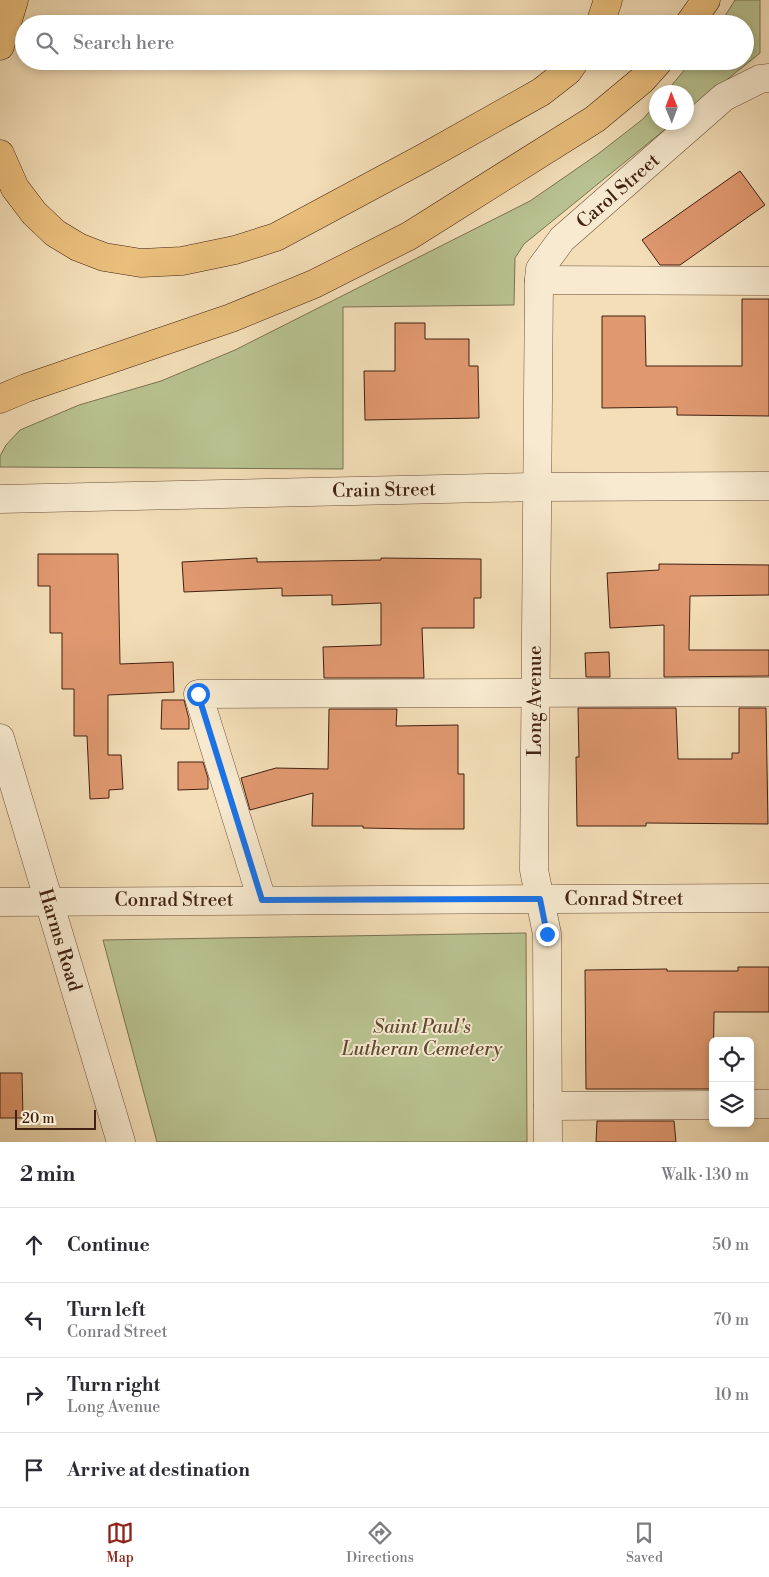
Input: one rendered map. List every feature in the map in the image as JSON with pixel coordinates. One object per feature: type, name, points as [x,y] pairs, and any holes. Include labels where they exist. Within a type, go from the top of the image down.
[{"type":"highway","points":[[0,46],[14,0]]},
{"type":"highway","points":[[603,15],[608,0]]},
{"type":"highway","points":[[695,15],[706,0]]},
{"type":"highway","points":[[0,154],[15,188],[34,213],[55,233],[78,247],[104,257],[142,263],[182,261],[235,250],[276,236],[427,156],[541,92],[569,70]]},
{"type":"highway","points":[[0,399],[26,388],[231,318],[314,284],[409,236],[595,119],[642,80],[650,70]]},
{"type":"street","name":"Carol Street","points":[[542,270],[562,239],[724,97],[760,79],[769,78]]},
{"type":"street","points":[[542,270],[769,281]]},
{"type":"street","name":"Long Avenue","points":[[542,270],[536,487],[534,870],[547,934],[548,1142]]},
{"type":"street","name":"Crain Street","points":[[0,499],[536,487],[769,486]]},
{"type":"street","points":[[262,900],[198,694],[769,692]]},
{"type":"street","name":"Harms Road","points":[[0,738],[121,1142]]},
{"type":"street","name":"Conrad Street","points":[[0,902],[769,898]]},
{"type":"street","points":[[754,1104],[769,1104]]},
{"type":"street","points":[[548,1106],[709,1105]]},
{"type":"green space","points":[[735,0],[760,0],[760,53],[754,58],[754,15],[726,15]]},
{"type":"green space","points":[[684,70],[739,70],[694,106],[694,85],[672,85]]},
{"type":"green space","points":[[649,112],[649,130],[664,130],[524,244],[515,258],[514,305],[343,307],[343,469],[0,467],[0,456],[6,445],[20,430],[79,405],[161,381],[235,350],[530,201],[598,154],[643,119]]},
{"type":"green space","name":"Saint Paul's Lutheran Cemetery","points":[[526,933],[527,1142],[157,1142],[103,940]]},
{"type":"building","points":[[740,171],[765,205],[680,265],[660,265],[642,240]]},
{"type":"building","points":[[742,299],[769,299],[769,416],[677,415],[677,407],[602,408],[602,316],[645,316],[646,366],[742,366]]},
{"type":"building","points":[[395,323],[425,323],[425,339],[469,339],[469,366],[478,366],[479,418],[365,420],[364,371],[395,371]]},
{"type":"building","points":[[38,554],[118,554],[120,664],[173,662],[174,692],[108,695],[108,755],[121,755],[123,789],[109,790],[109,798],[90,799],[87,736],[74,736],[74,689],[62,689],[62,633],[50,633],[50,586],[38,586]]},
{"type":"building","points":[[257,558],[257,562],[381,560],[381,558],[481,559],[481,598],[474,598],[474,628],[422,628],[424,678],[324,678],[323,647],[381,645],[381,603],[332,605],[332,595],[282,596],[282,588],[184,592],[182,562]]},
{"type":"building","points":[[659,564],[769,565],[769,595],[690,596],[689,650],[769,650],[769,676],[664,677],[664,625],[610,628],[607,573],[659,570]]},
{"type":"building","points":[[609,652],[610,677],[586,677],[585,653]]},
{"type":"building","points":[[162,700],[184,700],[189,719],[189,729],[161,729]]},
{"type":"building","points":[[578,708],[676,708],[678,759],[732,759],[732,753],[739,753],[739,708],[766,708],[768,824],[646,823],[646,826],[577,826],[576,757],[579,757]]},
{"type":"building","points":[[329,709],[397,709],[396,726],[458,725],[458,774],[464,774],[464,829],[312,826],[313,793],[250,810],[241,778],[276,768],[328,769]]},
{"type":"building","points":[[178,762],[203,762],[208,778],[208,789],[178,790]]},
{"type":"building","points":[[738,967],[769,967],[769,1012],[714,1012],[714,1037],[709,1037],[709,1089],[586,1089],[585,970],[667,969],[667,971],[738,971]]},
{"type":"building","points":[[0,1073],[22,1073],[23,1118],[0,1118]]},
{"type":"building","points":[[597,1121],[674,1121],[676,1142],[596,1142]]},
{"type":"route","points":[[198,694],[262,900],[540,899],[547,934]]}]
